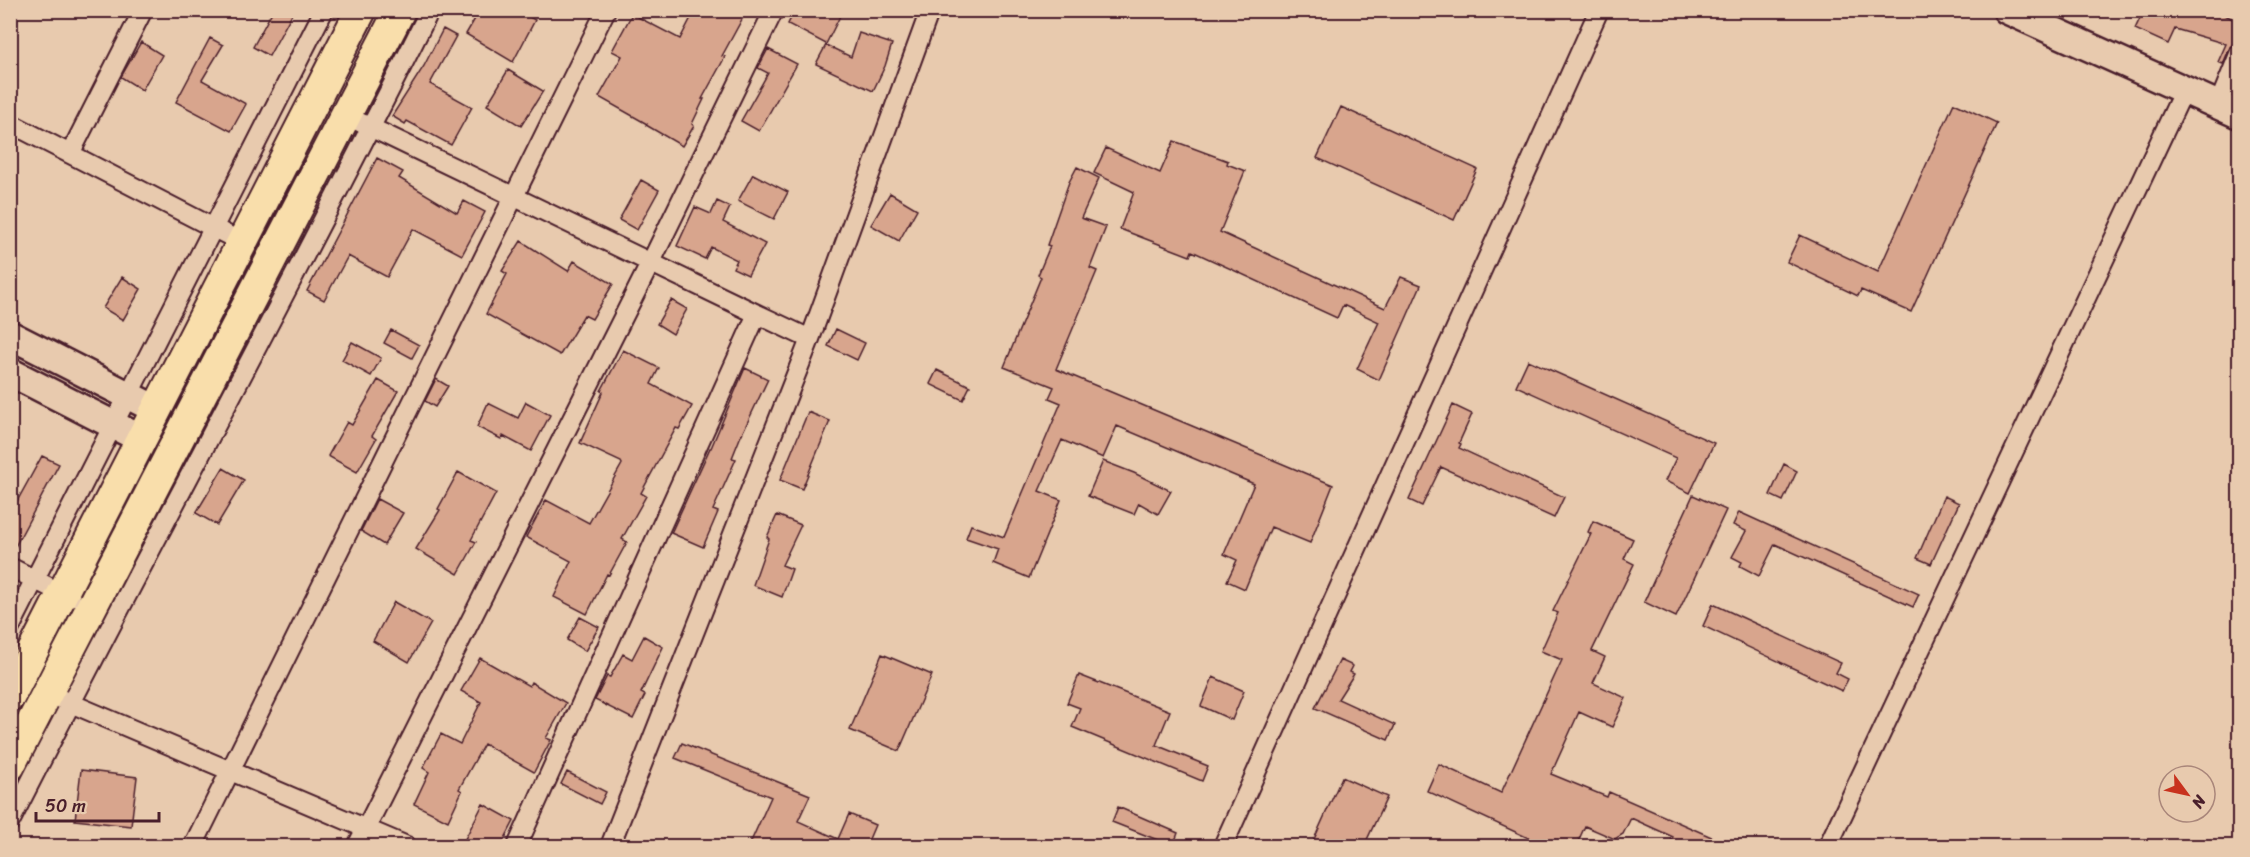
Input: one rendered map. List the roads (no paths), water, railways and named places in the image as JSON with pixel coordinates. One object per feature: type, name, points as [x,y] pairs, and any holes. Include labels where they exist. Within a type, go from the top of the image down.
[{"type":"main road","points":[[10,696],[361,10]]},
{"type":"main road","points":[[10,765],[58,698],[91,608],[359,122],[400,10]]},
{"type":"main road","points":[[2007,10],[2229,110]]},
{"type":"main road","points":[[10,335],[157,410]]},
{"type":"main road","points":[[10,372],[141,439]]},
{"type":"street","points":[[70,154],[143,10]]},
{"type":"street","points":[[10,628],[324,10]]},
{"type":"street","points":[[10,822],[58,698],[359,122],[430,10]]},
{"type":"street","points":[[193,846],[606,10]]},
{"type":"street","points":[[357,846],[651,262],[774,10]]},
{"type":"street","points":[[610,846],[810,339],[930,10]]},
{"type":"street","points":[[1223,846],[1599,10]]},
{"type":"street","points":[[2229,110],[2240,52]]},
{"type":"street","points":[[1828,846],[2184,90]]},
{"type":"street","points":[[359,122],[810,339]]},
{"type":"street","points":[[10,123],[243,243]]},
{"type":"street","points":[[517,846],[757,314]]},
{"type":"street","points":[[10,567],[91,608]]},
{"type":"street","points":[[58,698],[407,846]]}]
